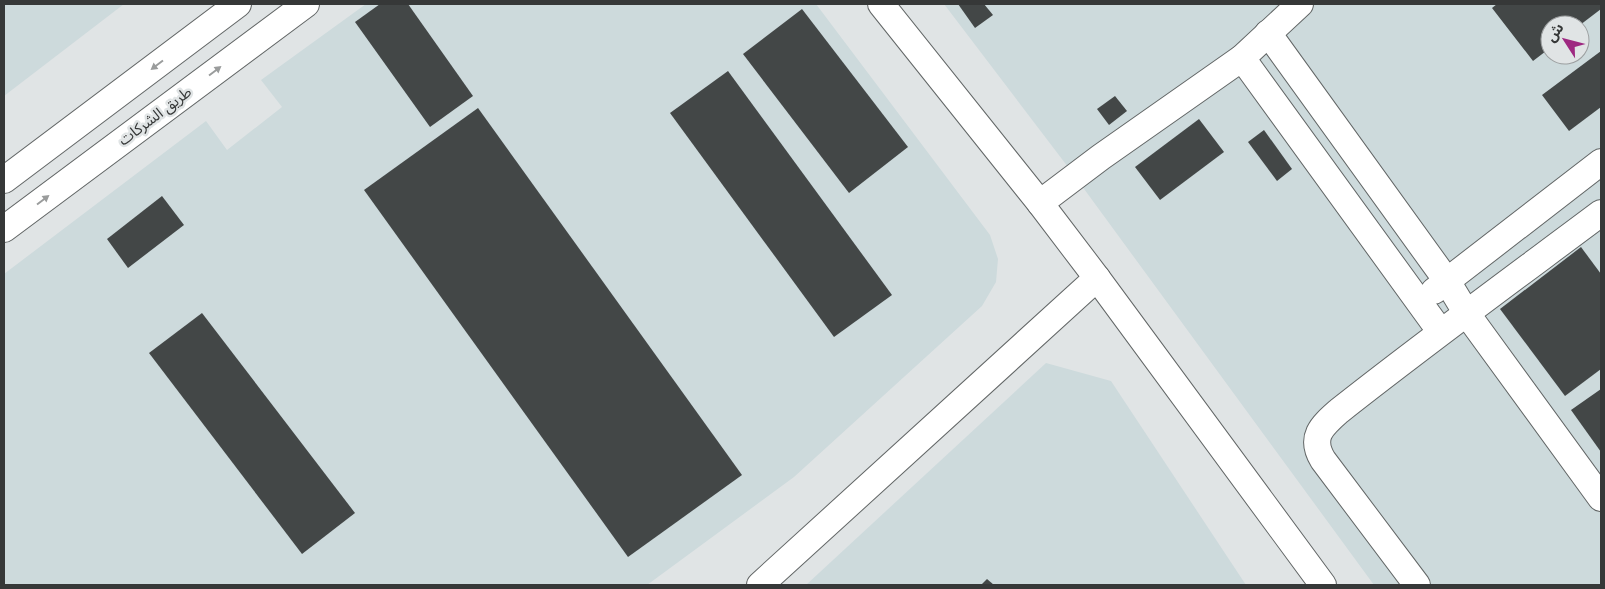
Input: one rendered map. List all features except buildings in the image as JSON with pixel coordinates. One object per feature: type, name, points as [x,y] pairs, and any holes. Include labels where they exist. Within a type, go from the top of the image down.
[{"type":"street","points":[[4,180],[238,4]]},
{"type":"street","name":"طريق الشركات","points":[[4,229],[306,4]]},
{"type":"street","points":[[881,4],[1040,203],[1323,585]]},
{"type":"street","points":[[1040,203],[1101,157],[1242,58],[1300,4]]},
{"type":"street","points":[[1268,33],[1447,281],[1467,314],[1601,498]]},
{"type":"street","points":[[1242,58],[1440,331]]},
{"type":"street","points":[[1419,301],[1601,162]]},
{"type":"street","points":[[1417,585],[1318,453],[1317,438],[1324,425],[1339,411],[1440,331],[1467,314],[1601,213]]},
{"type":"street","points":[[760,585],[1097,278]]},
{"type":"shaded area","points":[[4,4],[124,4],[4,96]]},
{"type":"shaded area","points":[[366,4],[816,4],[990,235],[998,259],[996,282],[982,306],[794,477],[647,585],[4,585],[4,274],[206,121],[227,150],[282,107],[261,80]]},
{"type":"shaded area","points":[[944,4],[1601,4],[1601,585],[1374,585],[1068,167]]},
{"type":"shaded area","points":[[1046,363],[1111,381],[1246,585],[806,585]]}]
